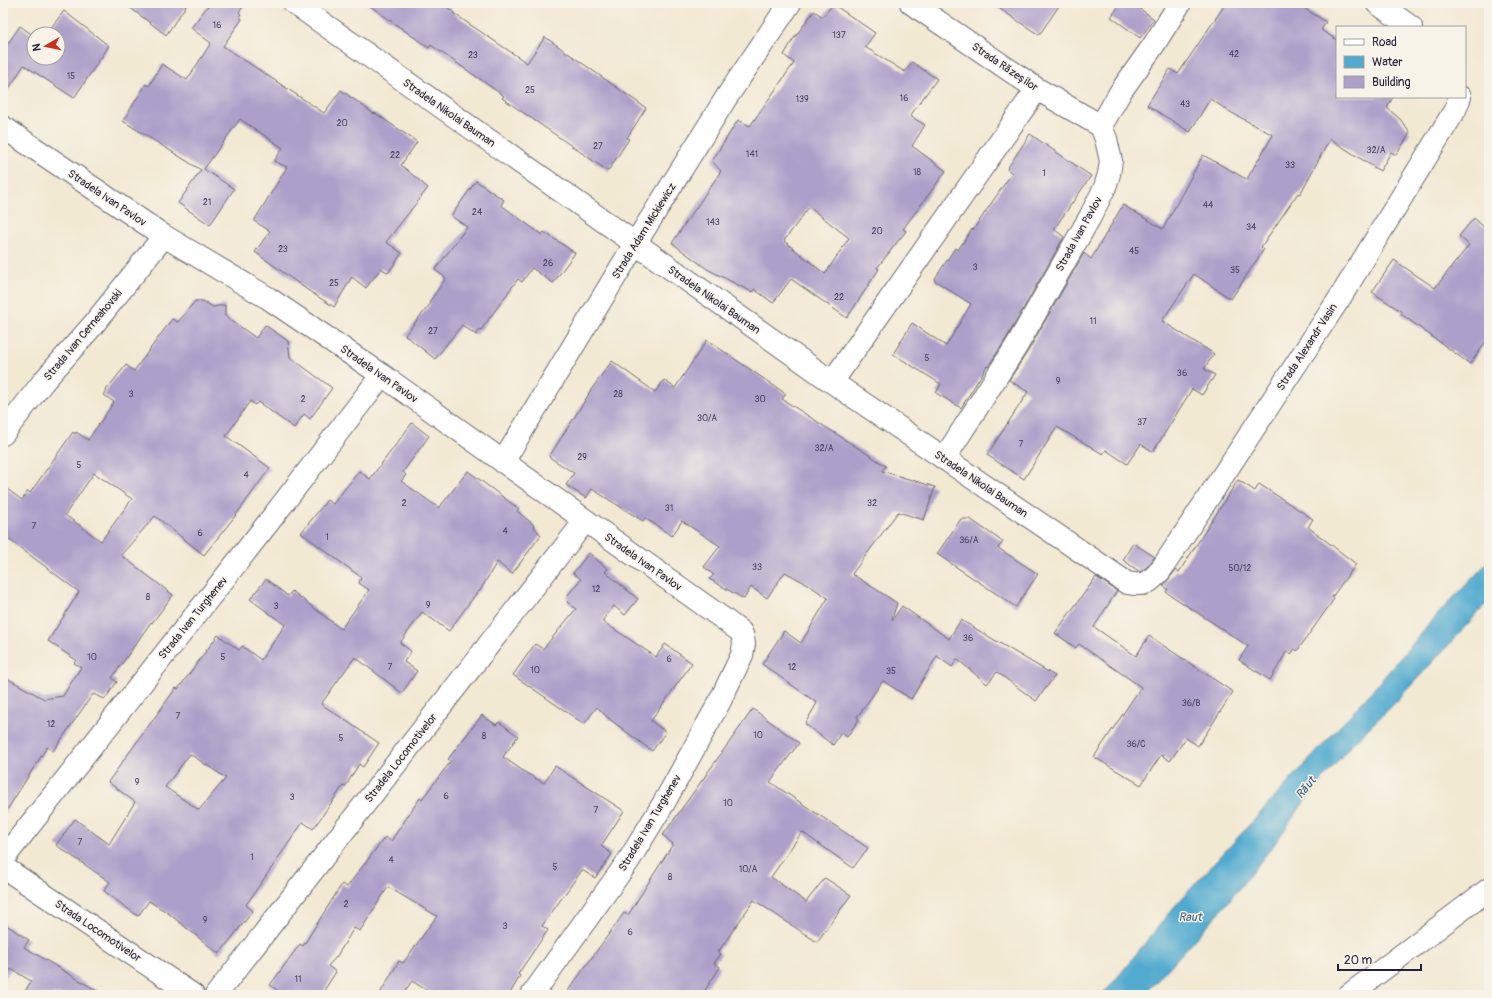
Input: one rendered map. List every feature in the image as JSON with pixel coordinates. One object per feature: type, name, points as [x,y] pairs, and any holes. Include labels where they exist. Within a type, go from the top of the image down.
[{"type":"street","name":"Stradela Nikolai Bauman","points":[[294,3],[832,382],[1127,583],[1140,585]]},
{"type":"street","name":"Strada Adam Mickiewicz","points":[[503,462],[635,244],[726,98],[790,3]]},
{"type":"street","name":"Strada Răzeșilor","points":[[911,3],[1037,89],[1101,126]]},
{"type":"street","points":[[1101,126],[1121,91],[1153,46],[1180,3]]},
{"type":"street","points":[[1377,3],[1410,26]]},
{"type":"street","points":[[832,382],[1037,89]]},
{"type":"street","name":"Strada Alexandr Vasin","points":[[1140,585],[1151,581],[1165,564],[1340,296],[1455,110],[1460,98]]},
{"type":"street","name":"Strada Ivan Pavlov","points":[[944,459],[1017,345],[1090,217],[1105,187],[1109,174],[1110,161],[1106,139],[1101,126]]},
{"type":"street","name":"Stradela Ivan Pavlov","points":[[3,127],[164,236],[268,298],[382,375],[725,620],[741,632],[743,637]]},
{"type":"street","name":"Strada Ivan Cerneahovski","points":[[3,434],[43,382],[93,325],[164,236]]},
{"type":"street","name":"Strada Ivan Turghenev","points":[[3,859],[268,523],[382,375]]},
{"type":"street","name":"Stradela Locomotivelor","points":[[216,995],[585,521]]},
{"type":"street","name":"Stradela Ivan Turghenev","points":[[532,995],[629,860],[665,801],[719,703],[742,655],[744,644],[743,637]]},
{"type":"street","name":"Strada Locomotivelor","points":[[3,867],[193,995]]},
{"type":"street","points":[[1349,995],[1489,889]]},
{"type":"water","name":"Raut","points":[[1489,561],[1489,601],[1393,705],[1351,745],[1304,802],[1276,842],[1225,906],[1144,995],[1101,995],[1112,984],[1174,907],[1365,699],[1438,614]]},
{"type":"building","points":[[124,3],[188,3],[166,35]]},
{"type":"building","points":[[210,3],[246,3],[239,12],[241,14],[239,16],[242,19],[223,46],[324,113],[341,90],[417,142],[401,165],[428,188],[386,242],[402,253],[388,273],[381,268],[366,288],[352,277],[334,307],[306,289],[255,252],[270,231],[254,221],[287,167],[274,161],[283,148],[240,119],[204,169],[234,189],[210,225],[178,203],[201,170],[123,121],[146,84],[149,86],[162,64],[187,80],[211,43],[191,28]]},
{"type":"building","points":[[366,3],[442,3],[454,12],[453,13],[527,63],[545,37],[646,108],[627,138],[629,139],[608,171],[502,98],[504,96],[431,45],[429,48]]},
{"type":"building","points":[[991,3],[1061,3],[1039,35]]},
{"type":"building","points":[[1121,3],[1132,3],[1154,19],[1140,38],[1111,17]]},
{"type":"building","points":[[1226,3],[1296,3],[1326,22],[1321,30],[1336,39],[1336,98],[1392,98],[1387,108],[1400,119],[1410,133],[1396,155],[1391,152],[1380,171],[1330,139],[1300,194],[1298,193],[1261,247],[1264,249],[1231,299],[1194,274],[1162,321],[1214,354],[1204,369],[1215,375],[1202,395],[1192,389],[1153,452],[1141,444],[1127,464],[1106,450],[1103,454],[1057,427],[1024,479],[987,455],[1028,392],[1009,380],[1028,351],[1084,253],[1091,259],[1123,205],[1163,229],[1203,155],[1248,180],[1248,177],[1273,135],[1232,113],[1210,99],[1190,132],[1147,105],[1170,69],[1178,74]]},
{"type":"building","points":[[833,4],[875,33],[865,47],[905,72],[912,62],[937,79],[910,116],[925,125],[912,146],[946,171],[903,229],[906,231],[877,268],[879,269],[847,318],[791,279],[773,303],[754,289],[752,292],[707,269],[672,243],[721,171],[712,161],[738,120],[750,126],[794,63],[784,55],[792,41],[814,11],[823,17]],"holes":[[[809,207],[849,238],[825,274],[784,241]]]},
{"type":"building","points":[[64,11],[109,46],[74,98],[24,65],[3,98],[3,51],[20,26],[26,30],[26,66],[66,66],[66,26],[52,26]]},
{"type":"building","points":[[1030,134],[1091,176],[1054,229],[1064,237],[1006,339],[961,408],[936,393],[941,384],[893,354],[912,323],[946,346],[971,304],[934,280],[955,248],[958,250],[972,229],[973,230],[1012,173],[1007,169]]},
{"type":"building","points":[[476,181],[504,200],[501,205],[542,235],[544,232],[575,253],[553,283],[532,268],[522,282],[518,279],[476,335],[462,325],[435,359],[405,335],[431,303],[429,302],[446,278],[435,270],[467,227],[451,216]]},
{"type":"building","points":[[1474,218],[1484,227],[1489,221],[1489,338],[1470,364],[1401,314],[1402,312],[1372,292],[1394,260],[1435,288],[1469,245],[1459,236]]},
{"type":"building","points":[[195,301],[203,301],[213,307],[225,305],[225,316],[256,338],[265,325],[288,341],[290,357],[332,388],[310,419],[304,414],[294,428],[258,402],[255,405],[250,401],[226,436],[270,468],[236,515],[204,555],[155,516],[121,555],[173,595],[152,623],[151,622],[112,678],[117,682],[105,699],[93,694],[53,751],[47,747],[3,816],[3,676],[44,699],[63,696],[81,667],[74,663],[76,660],[48,641],[79,592],[3,535],[3,486],[22,500],[28,491],[30,493],[73,432],[75,434],[76,432],[88,440],[114,402],[104,395],[107,391],[106,390],[126,365],[134,371],[172,319],[178,322]],"holes":[[[94,473],[132,499],[101,541],[65,515]]]},
{"type":"building","points":[[707,340],[786,394],[782,399],[886,466],[882,471],[935,487],[924,520],[898,512],[852,574],[897,603],[892,619],[902,606],[949,639],[961,620],[1055,676],[1036,701],[997,672],[987,684],[957,659],[952,667],[937,656],[911,699],[883,681],[857,717],[859,719],[847,737],[841,733],[833,745],[805,724],[817,703],[762,664],[784,631],[801,643],[828,598],[785,572],[767,598],[751,587],[744,599],[709,579],[714,575],[704,567],[720,546],[682,521],[672,536],[645,518],[643,521],[592,489],[586,498],[566,485],[574,473],[549,457],[588,394],[612,361],[655,392],[664,380],[675,388]]},
{"type":"building","points":[[412,423],[429,436],[403,472],[406,475],[401,481],[439,508],[468,471],[519,509],[517,511],[534,525],[533,526],[541,535],[512,574],[497,562],[479,592],[478,591],[449,631],[422,612],[400,643],[411,651],[404,662],[417,671],[402,693],[355,657],[321,704],[379,743],[363,767],[359,764],[345,787],[343,786],[313,829],[303,822],[246,905],[253,911],[219,954],[168,913],[149,901],[138,916],[104,891],[110,882],[56,845],[75,819],[109,844],[135,802],[108,782],[176,688],[178,689],[218,635],[239,650],[242,646],[261,660],[285,625],[250,599],[266,579],[288,596],[292,591],[341,629],[369,590],[359,583],[361,577],[301,533],[327,500],[333,504],[359,471],[370,479]],"holes":[[[190,754],[226,778],[199,810],[165,787]]]},
{"type":"building","points":[[1238,480],[1255,491],[1259,484],[1313,519],[1308,527],[1356,564],[1332,597],[1334,599],[1297,651],[1295,649],[1291,654],[1287,651],[1270,680],[1239,660],[1248,646],[1166,592],[1168,589],[1163,586],[1176,570],[1179,572]]},
{"type":"building","points":[[961,519],[970,519],[1003,542],[998,548],[1038,574],[1016,607],[937,554]]},
{"type":"building","points":[[1133,543],[1155,557],[1147,567],[1140,572],[1123,560]]},
{"type":"building","points":[[589,553],[608,569],[605,572],[638,599],[625,615],[614,606],[602,621],[656,657],[665,644],[692,663],[651,721],[666,732],[652,751],[608,718],[597,707],[584,724],[513,675],[535,644],[543,649],[576,609],[567,602],[569,600],[566,597],[581,579],[573,573]]},
{"type":"building","points":[[1096,577],[1117,591],[1094,627],[1136,656],[1149,636],[1233,692],[1198,746],[1186,738],[1170,761],[1161,755],[1141,785],[1094,757],[1141,687],[1079,644],[1076,648],[1055,633]]},
{"type":"building","points":[[753,709],[799,743],[770,782],[868,848],[853,868],[802,832],[771,877],[806,902],[825,878],[851,895],[817,942],[754,900],[718,952],[721,954],[714,963],[720,967],[702,995],[565,995],[624,913],[628,915],[673,844],[663,835]]},
{"type":"building","points":[[482,715],[496,725],[499,722],[518,736],[503,757],[526,773],[544,783],[555,766],[624,811],[601,846],[612,854],[595,878],[582,870],[542,926],[548,930],[518,974],[520,976],[509,995],[434,995],[412,981],[402,995],[379,995],[399,961],[403,963],[437,916],[388,887],[360,931],[354,928],[337,956],[328,966],[336,972],[321,995],[284,995],[270,985],[300,944],[303,946],[342,884],[347,887],[385,837],[391,841],[420,798],[422,799],[451,761],[448,759]]},
{"type":"building","points":[[3,923],[29,940],[24,947],[104,995],[23,995],[31,981],[11,969],[3,981]]},
{"type":"water label","name":"Răut","points":[[1306,788]]}]
